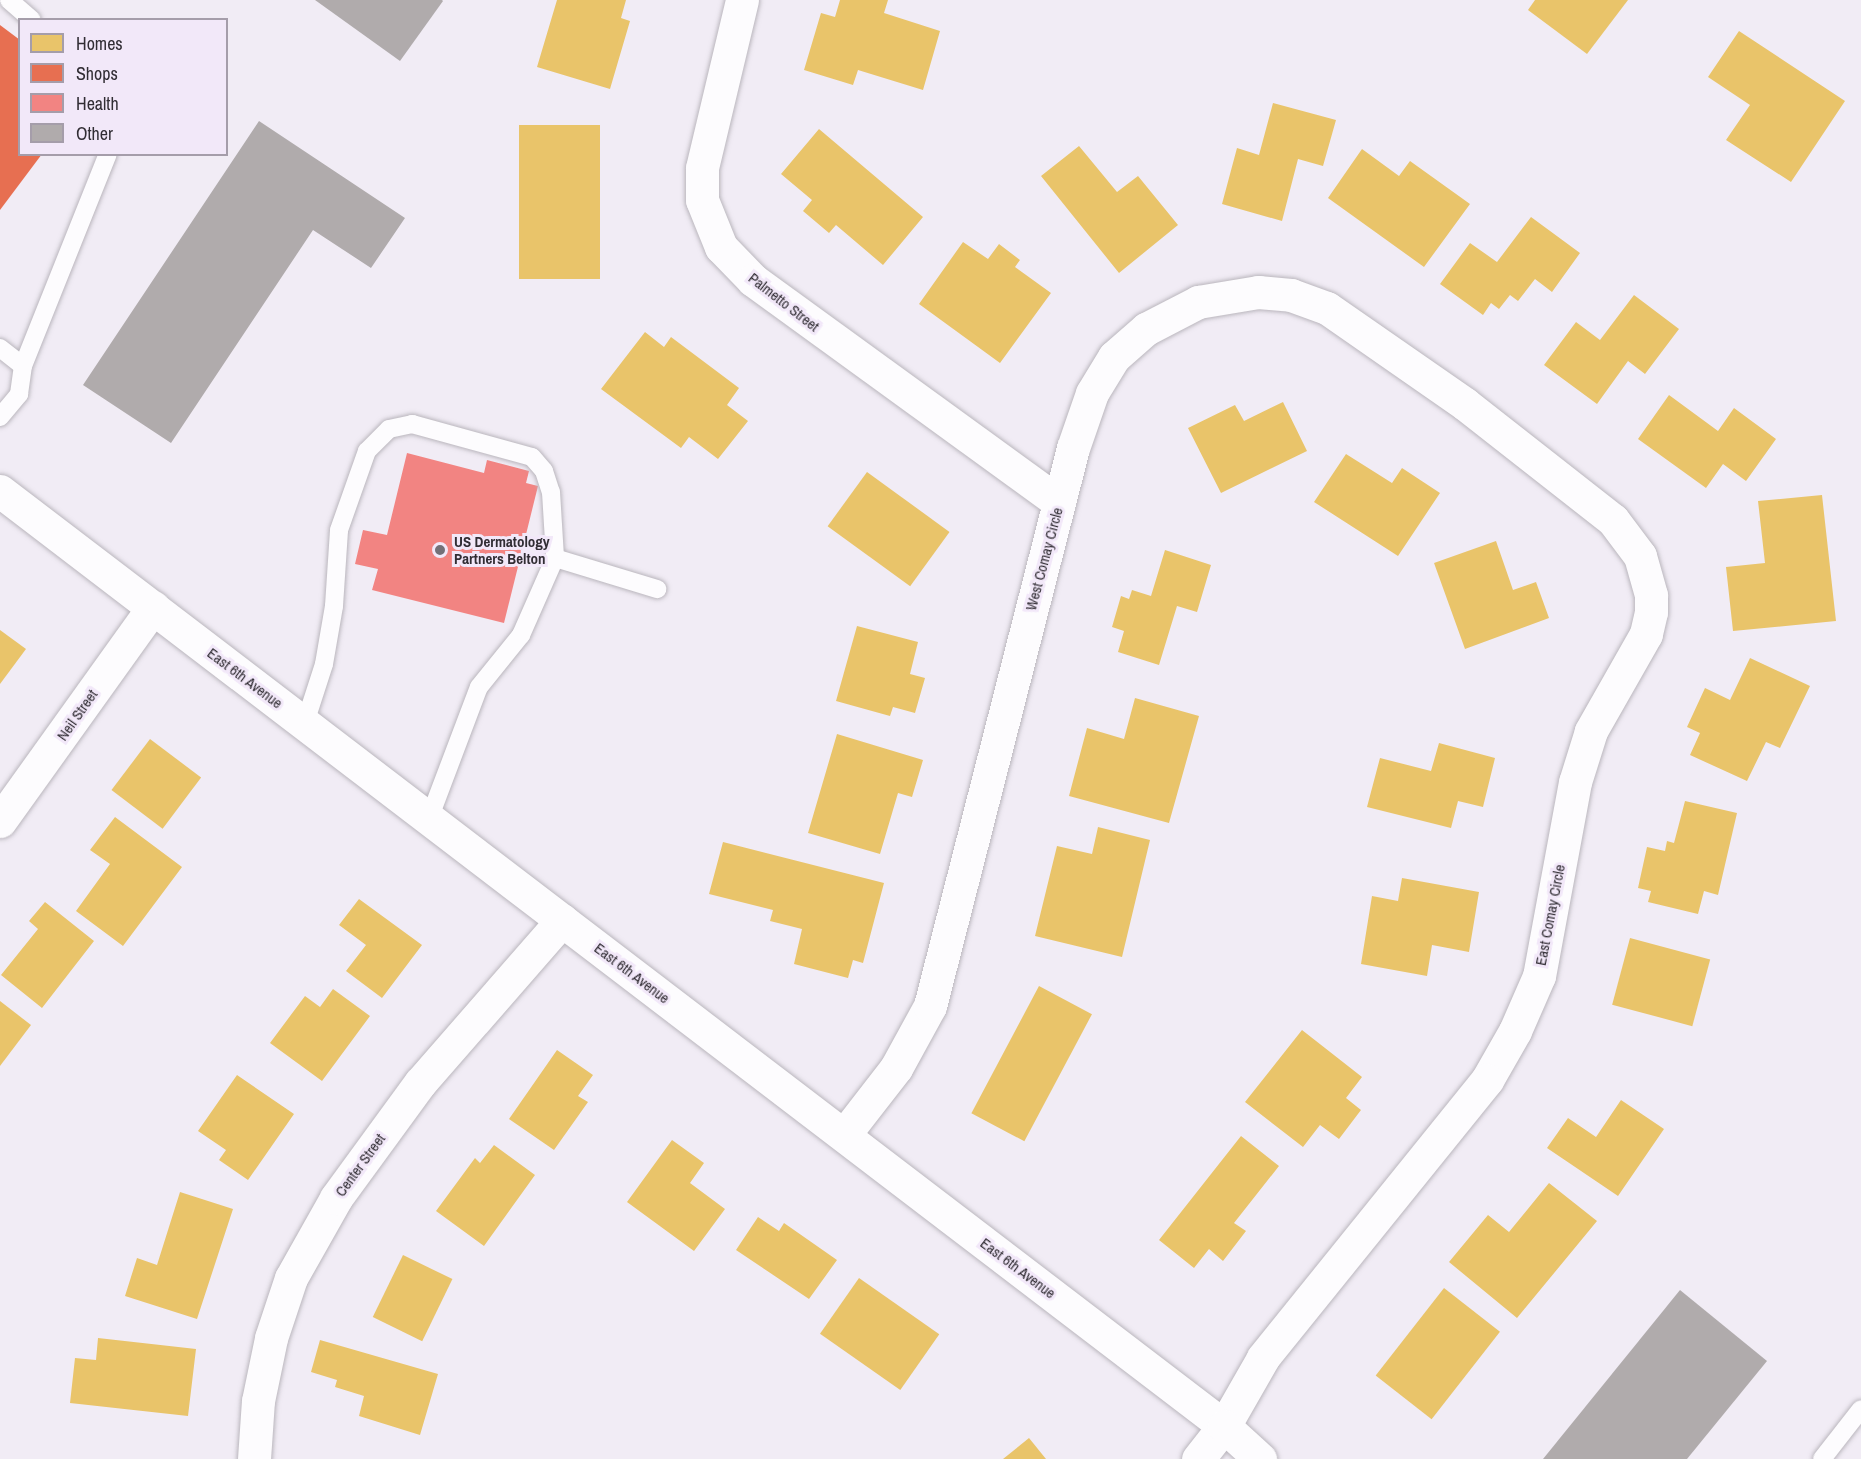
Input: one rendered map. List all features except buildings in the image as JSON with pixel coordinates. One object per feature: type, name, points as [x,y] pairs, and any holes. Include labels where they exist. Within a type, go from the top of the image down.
[{"type":"street","name":"Palmetto Street","points":[[742,0],[702,168],[702,200],[721,247],[753,280],[1059,502]]},
{"type":"street","name":"West Comay Circle","points":[[844,1135],[896,1068],[930,1006],[1059,502],[1092,393],[1114,357],[1146,329],[1198,302],[1258,292],[1291,295],[1327,308],[1465,405]]},
{"type":"street","name":"East Comay Circle","points":[[1198,1459],[1224,1426],[1263,1358],[1487,1080],[1515,1031],[1539,976],[1575,782],[1591,730],[1646,634],[1651,595],[1640,556],[1626,534],[1465,405]]},
{"type":"street","name":"East 6th Avenue","points":[[0,491],[1224,1426],[1260,1459]]},
{"type":"street","name":"Neil Street","points":[[0,821],[153,607]]},
{"type":"street","name":"Center Street","points":[[254,1459],[258,1401],[271,1338],[291,1278],[336,1198],[420,1083],[562,920]]},
{"type":"lane","points":[[9,0],[30,18]]},
{"type":"lane","points":[[0,417],[19,394],[23,366],[107,156]]},
{"type":"lane","points":[[0,348],[23,366]]},
{"type":"lane","points":[[305,723],[324,664],[334,606],[339,530],[368,451],[389,429],[412,424],[532,457],[544,471],[551,492],[555,558],[521,635],[479,687],[429,819]]},
{"type":"lane","points":[[555,558],[657,589]]},
{"type":"lane","points":[[1822,1459],[1861,1409]]},
{"type":"place","name":"US Dermatology Partners Belton","points":[[440,550]]}]
